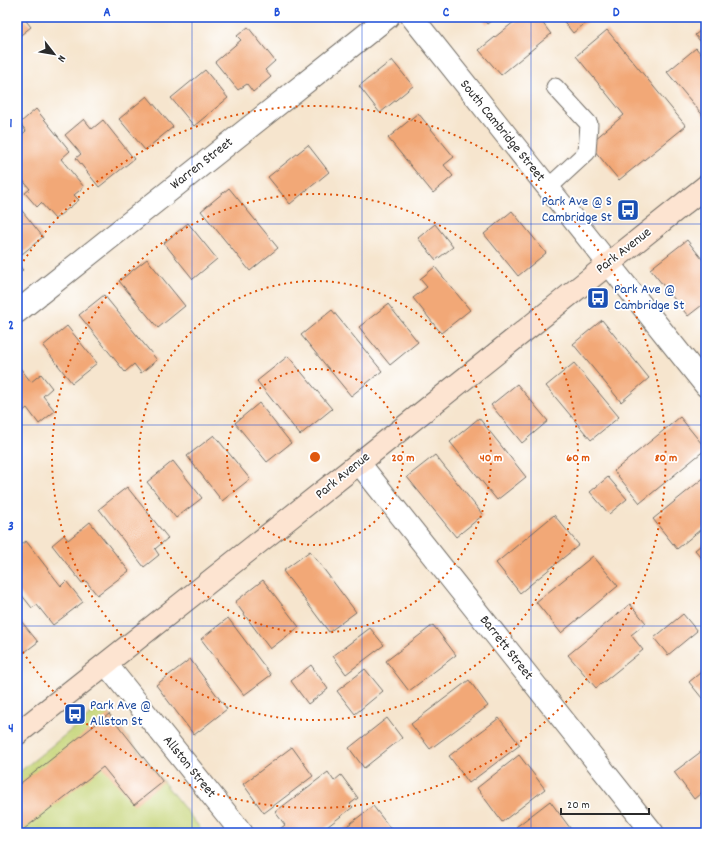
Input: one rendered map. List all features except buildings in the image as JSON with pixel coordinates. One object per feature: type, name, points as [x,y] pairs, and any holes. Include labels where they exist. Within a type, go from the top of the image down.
[{"type":"main road","name":"Park Avenue","points":[[17,734],[706,186]]},
{"type":"street","name":"Warren Street","points":[[17,312],[388,17]]},
{"type":"street","name":"South Cambridge Street","points":[[412,17],[706,386]]},
{"type":"street","name":"Barrett Street","points":[[359,463],[653,833]]},
{"type":"street","name":"Allston Street","points":[[106,664],[242,833]]},
{"type":"lane","points":[[548,188],[587,152],[589,124],[555,87]]},
{"type":"green space","points":[[102,705],[204,833],[17,833],[17,774]]},
{"type":"place","name":"Park Ave @ S Cambridge St","points":[[628,210]]},
{"type":"place","name":"Park Ave @ Cambridge St","points":[[598,298]]},
{"type":"place","name":"Park Ave @ Allston St","points":[[75,714]]}]
